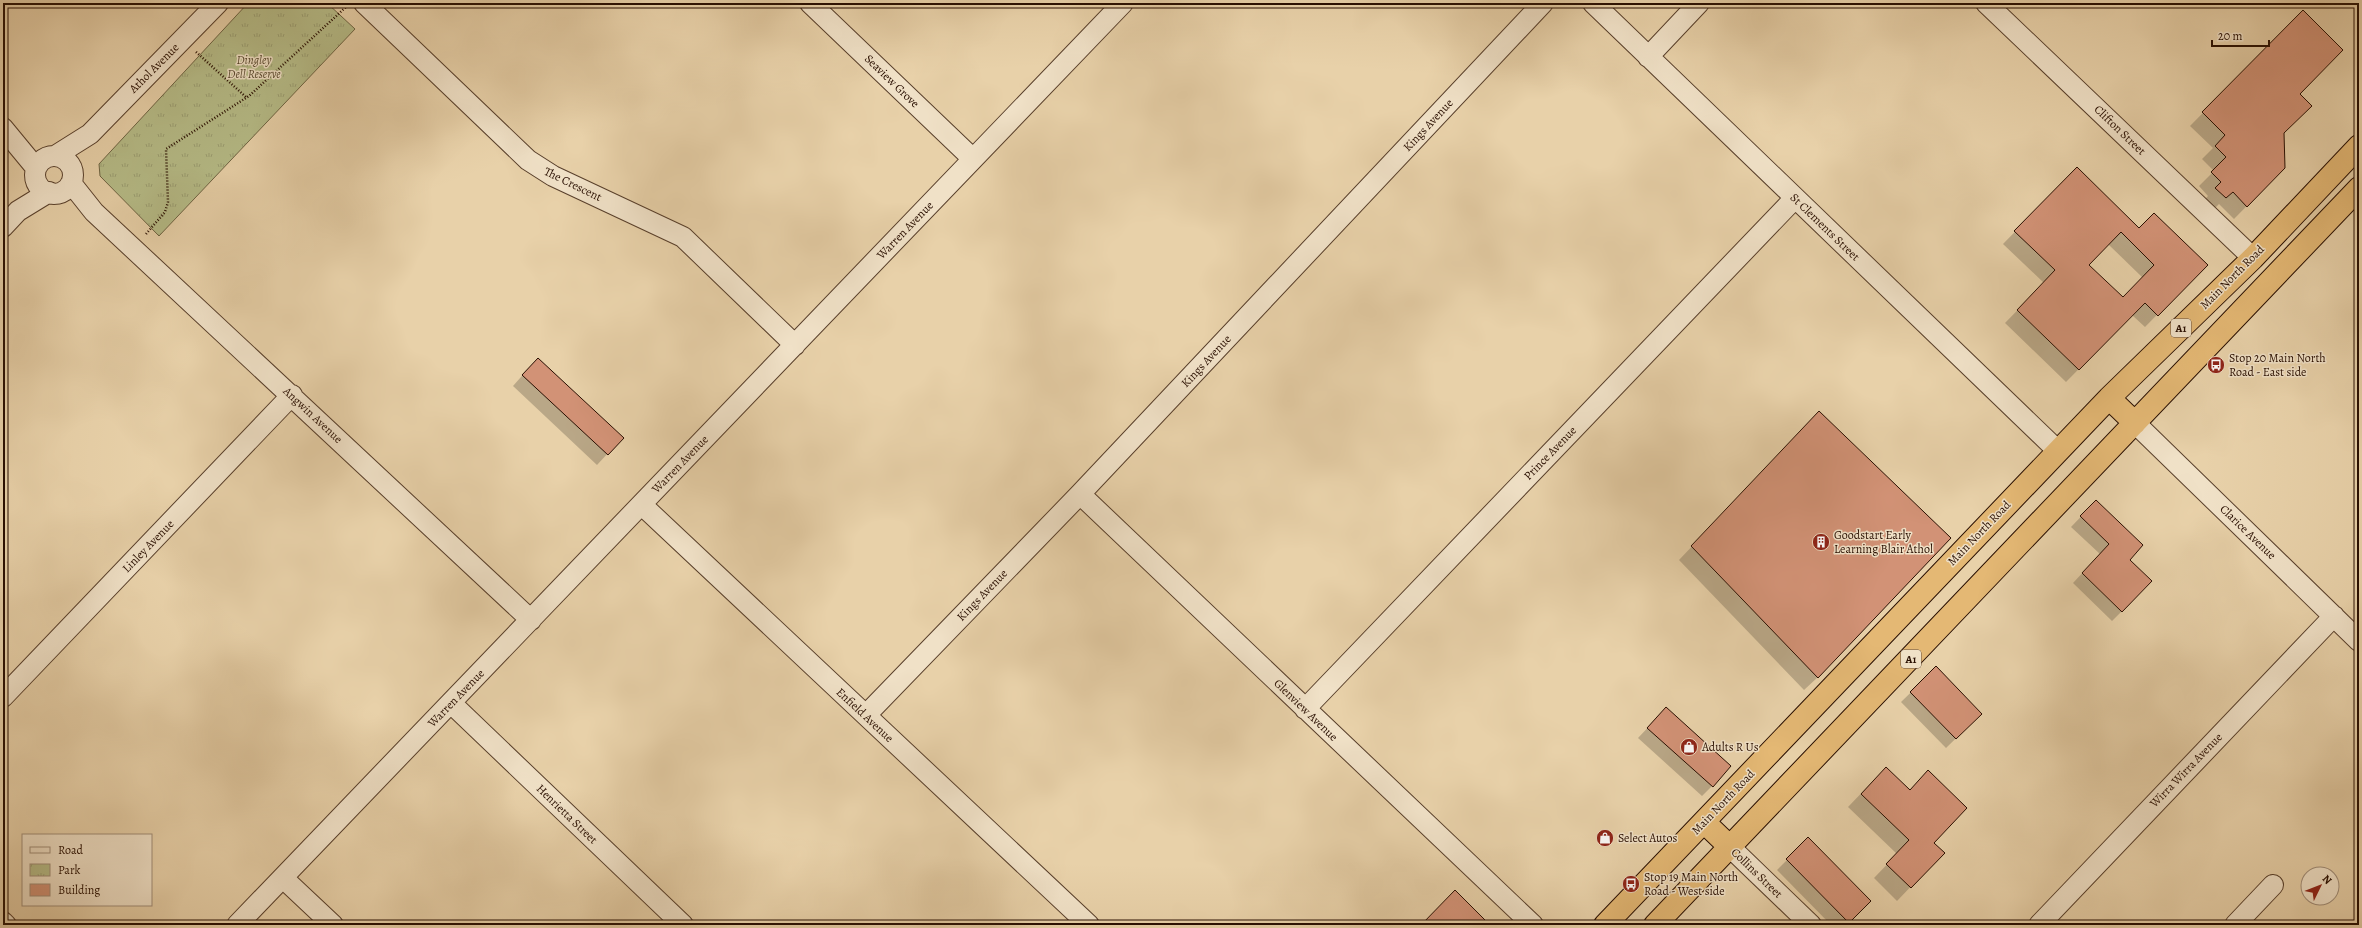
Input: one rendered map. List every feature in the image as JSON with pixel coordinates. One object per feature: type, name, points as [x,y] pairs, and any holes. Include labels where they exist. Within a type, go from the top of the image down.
[{"type":"highway","name":"Main North Road","points":[[1605,925],[2109,398],[2253,258],[2359,146]]},
{"type":"highway","name":"A1","points":[[1655,925],[2275,278],[2359,188]]},
{"type":"highway","points":[[2253,258],[2275,278]]},
{"type":"highway","points":[[2109,398],[2135,424]]},
{"type":"highway","name":"Collins Street","points":[[1704,822],[1730,847]]},
{"type":"street","name":"Athol Avenue","points":[[44,164],[90,134],[218,3]]},
{"type":"street","name":"The Crescent","points":[[364,3],[528,160],[553,176],[683,236],[795,345]]},
{"type":"street","name":"Seaview Grove","points":[[810,3],[973,159]]},
{"type":"street","name":"Warren Avenue","points":[[237,925],[284,878],[1123,3]]},
{"type":"street","name":"Kings Avenue","points":[[866,715],[1080,494],[1543,3]]},
{"type":"street","name":"St Clements Street","points":[[1593,3],[2058,451]]},
{"type":"street","points":[[1648,57],[1699,3]]},
{"type":"street","name":"Clifton Street","points":[[1986,3],[2253,258]]},
{"type":"street","points":[[7,132],[44,164],[69,163],[63,184],[18,211]]},
{"type":"street","name":"Athol Avenue","points":[[63,184],[90,134]]},
{"type":"street","points":[[44,164],[39,186],[63,184]]},
{"type":"street","points":[[3,227],[18,211],[44,164]]},
{"type":"street","name":"Angwin Avenue","points":[[63,184],[292,395],[531,620]]},
{"type":"street","name":"Prince Avenue","points":[[1305,709],[1795,198]]},
{"type":"street","name":"Linley Avenue","points":[[3,697],[292,395]]},
{"type":"street","name":"Clarice Avenue","points":[[2135,424],[2359,641]]},
{"type":"street","name":"Glenview Avenue","points":[[1080,494],[1533,925]]},
{"type":"street","name":"Enfield Avenue","points":[[642,505],[1088,925]]},
{"type":"street","name":"Wirra Wirra Avenue","points":[[2039,925],[2334,616]]},
{"type":"street","name":"Henrietta Street","points":[[451,703],[683,925]]},
{"type":"street","name":"Collins Street","points":[[1730,847],[1811,925]]},
{"type":"street","points":[[284,878],[333,925]]},
{"type":"street","points":[[2235,925],[2273,885]]},
{"type":"street","points":[[3,922],[6,925]]},
{"type":"path","points":[[133,248],[165,212],[167,207],[166,149],[246,97],[351,3]]},
{"type":"path","points":[[183,39],[246,97]]},
{"type":"green space","name":"Dingley Dell Reserve","points":[[248,3],[327,3],[355,29],[159,236],[100,176],[99,164]]},
{"type":"building","points":[[2303,10],[2343,50],[2300,94],[2312,106],[2284,133],[2285,168],[2247,207],[2233,192],[2226,198],[2215,188],[2221,182],[2211,172],[2226,157],[2215,146],[2225,135],[2202,112]]},
{"type":"building","points":[[2077,167],[2139,228],[2154,213],[2208,265],[2158,316],[2145,303],[2079,370],[2017,310],[2055,270],[2014,231]],"holes":[[[2121,232],[2154,265],[2123,297],[2089,265]]]},
{"type":"building","points":[[538,358],[624,438],[608,455],[522,375]]},
{"type":"building","name":"Goodstart Early Learning Blair Athol","points":[[1819,411],[1951,538],[1818,678],[1691,546]]},
{"type":"building","points":[[2096,500],[2143,545],[2130,560],[2152,581],[2122,612],[2082,573],[2109,544],[2080,516]]},
{"type":"building","points":[[1936,666],[1982,714],[1956,739],[1910,692]]},
{"type":"building","name":"Adults R Us","points":[[1666,707],[1731,766],[1713,787],[1647,728]]},
{"type":"building","points":[[1886,767],[1910,790],[1928,770],[1967,808],[1934,843],[1945,853],[1911,888],[1886,864],[1909,840],[1861,794]]},
{"type":"building","points":[[1808,837],[1871,901],[1849,923],[1786,859]]},
{"type":"building","points":[[1455,890],[1490,925],[1421,925]]},
{"type":"place","name":"Stop 20 Main North Road - East side","points":[[2216,365]]},
{"type":"place","name":"Goodstart Early Learning Blair Athol","points":[[1821,542]]},
{"type":"place","name":"Adults R Us","points":[[1689,747]]},
{"type":"place","name":"Select Autos","points":[[1605,838]]},
{"type":"place","name":"Stop 19 Main North Road - West side","points":[[1631,884]]}]
